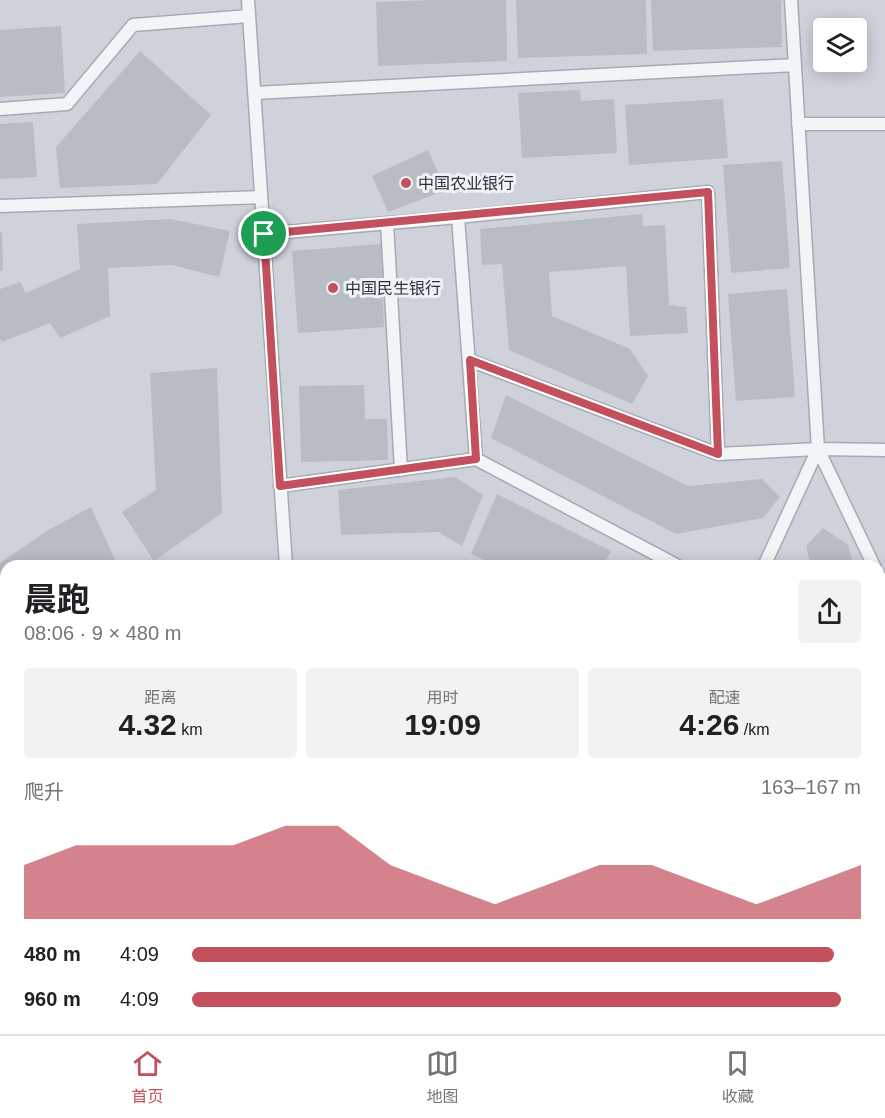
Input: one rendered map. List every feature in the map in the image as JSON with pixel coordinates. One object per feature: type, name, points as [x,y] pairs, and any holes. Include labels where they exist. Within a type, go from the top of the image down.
[{"type":"street","points":[[248,0],[286,560]]},
{"type":"street","points":[[791,0],[818,449],[871,560]]},
{"type":"street","points":[[0,110],[68,104],[133,25],[249,16]]},
{"type":"street","points":[[254,93],[795,65]]},
{"type":"street","points":[[798,124],[885,123]]},
{"type":"street","points":[[264,234],[708,192],[718,454]]},
{"type":"street","points":[[0,206],[261,197]]},
{"type":"street","points":[[458,217],[476,459]]},
{"type":"street","points":[[387,223],[400,470]]},
{"type":"street","points":[[470,360],[718,454],[818,449],[885,450]]},
{"type":"street","points":[[767,560],[818,449]]},
{"type":"street","points":[[280,486],[476,459],[667,560]]},
{"type":"shaded area","points":[[0,0],[885,0],[885,560],[0,560]]},
{"type":"building","points":[[506,0],[507,61],[378,66],[376,2]]},
{"type":"building","points":[[516,0],[646,0],[647,54],[518,58]]},
{"type":"building","points":[[651,0],[781,0],[782,47],[653,51]]},
{"type":"building","points":[[61,26],[65,93],[0,97],[0,30]]},
{"type":"building","points":[[140,51],[211,115],[157,184],[60,188],[56,147]]},
{"type":"building","points":[[580,90],[581,101],[614,99],[617,153],[522,158],[518,93]]},
{"type":"building","points":[[723,99],[728,158],[629,165],[625,105]]},
{"type":"building","points":[[33,122],[37,177],[0,179],[0,124]]},
{"type":"building","points":[[428,150],[446,190],[388,212],[372,176]]},
{"type":"building","points":[[782,161],[790,268],[731,273],[723,165]]},
{"type":"building","points":[[642,214],[643,226],[665,225],[669,305],[686,307],[688,333],[630,336],[626,266],[549,272],[552,316],[630,349],[648,376],[632,404],[509,350],[502,264],[482,265],[480,229]]},
{"type":"building","points":[[171,219],[230,231],[219,277],[172,265],[108,268],[110,316],[60,338],[50,323],[2,342],[0,339],[0,289],[20,282],[26,293],[80,269],[77,224]]},
{"type":"building","points":[[2,232],[3,270],[0,271],[0,233]]},
{"type":"building","points":[[381,244],[384,327],[298,333],[292,251]]},
{"type":"building","points":[[787,289],[795,397],[736,401],[728,294]]},
{"type":"building","points":[[217,368],[222,513],[155,560],[122,512],[156,490],[150,373]]},
{"type":"building","points":[[364,385],[365,419],[387,419],[388,460],[301,462],[299,386]]},
{"type":"building","points":[[506,395],[688,486],[762,479],[780,497],[763,518],[676,534],[491,438]]},
{"type":"building","points":[[455,477],[483,495],[462,546],[438,532],[341,535],[338,490]]},
{"type":"building","points":[[497,494],[611,551],[606,560],[484,560],[471,554]]},
{"type":"building","points":[[91,507],[115,560],[4,560],[50,529]]},
{"type":"building","points":[[823,528],[848,545],[852,560],[810,560],[806,546]]},
{"type":"place","name":"中国农业银行","points":[[406,183]]},
{"type":"place","name":"中国民生银行","points":[[333,288]]},
{"type":"route","points":[[708,192],[718,454],[470,360],[476,459],[280,486],[264,234],[708,192]]}]
